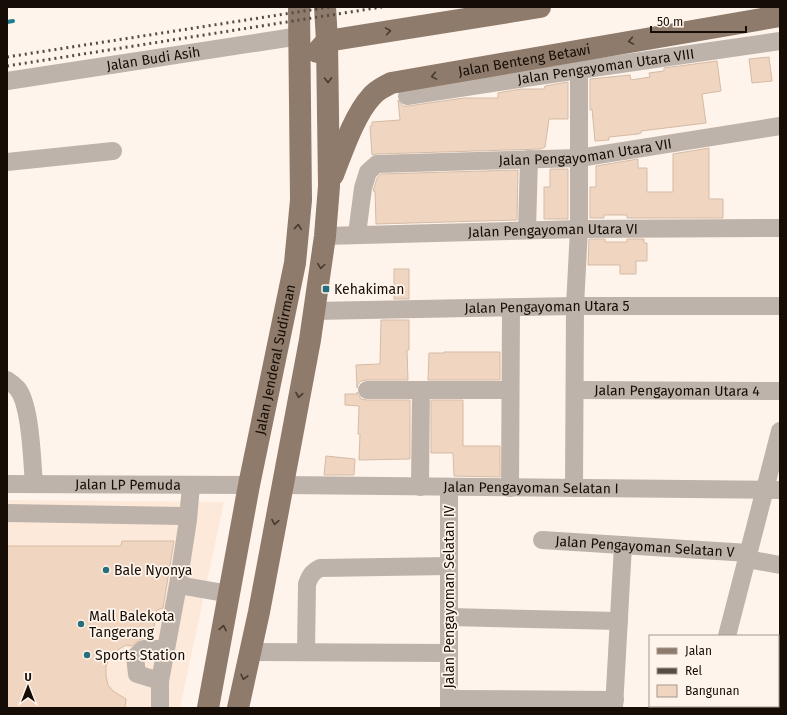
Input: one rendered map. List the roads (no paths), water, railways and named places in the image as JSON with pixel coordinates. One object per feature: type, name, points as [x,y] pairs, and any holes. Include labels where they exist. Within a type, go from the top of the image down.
[{"type":"main road","name":"Jalan Jenderal Sudirman","points":[[208,708],[249,485],[295,263],[301,200],[300,36],[298,7]]},
{"type":"main road","name":"Jalan Jenderal Sudirman","points":[[238,708],[259,612],[314,311],[325,236],[329,186],[329,164],[325,7]]},
{"type":"main road","points":[[300,83],[319,49],[327,41],[540,7]]},
{"type":"main road","name":"Jalan Benteng Betawi","points":[[329,186],[342,152],[363,107],[371,96],[380,88],[391,83],[780,16]]},
{"type":"main road","points":[[300,163],[329,164]]},
{"type":"street","name":"Jalan Budi Asih","points":[[7,81],[300,36]]},
{"type":"street","name":"Jalan Pengayoman Utara VIII","points":[[407,96],[780,41]]},
{"type":"street","points":[[574,488],[575,306],[579,229],[579,70]]},
{"type":"street","name":"Jalan Pengayoman Utara VII","points":[[357,234],[363,188],[368,172],[378,164],[579,158],[780,126]]},
{"type":"street","points":[[7,162],[113,151]]},
{"type":"street","points":[[527,230],[529,159]]},
{"type":"street","name":"Jalan Pengayoman Utara VI","points":[[325,236],[579,229],[780,228]]},
{"type":"street","name":"Jalan Pengayoman Utara 5","points":[[314,311],[575,306],[780,306]]},
{"type":"street","points":[[510,488],[511,308]]},
{"type":"street","points":[[7,380],[17,388],[24,400],[34,484]]},
{"type":"street","points":[[366,390],[510,390]]},
{"type":"street","points":[[420,487],[422,390]]},
{"type":"street","name":"Jalan Pengayoman Utara 4","points":[[575,390],[780,390]]},
{"type":"street","points":[[727,635],[748,556],[772,490],[780,431]]},
{"type":"street","name":"Jalan LP Pemuda","points":[[7,484],[191,486],[249,485]]},
{"type":"street","points":[[160,708],[160,681],[178,585],[188,520],[191,486]]},
{"type":"street","name":"Jalan Pengayoman Selatan I","points":[[282,486],[772,490]]},
{"type":"street","name":"Jalan Pengayoman Selatan IV","points":[[448,487],[448,703]]},
{"type":"street","points":[[7,513],[182,516],[188,518]]},
{"type":"street","name":"Jalan Pengayoman Selatan V","points":[[542,540],[623,545],[748,556],[780,565]]},
{"type":"street","points":[[448,703],[614,704],[623,545]]},
{"type":"street","points":[[306,652],[307,584],[314,571],[320,568],[448,566]]},
{"type":"street","points":[[178,585],[230,594]]},
{"type":"street","points":[[448,618],[619,621]]},
{"type":"street","points":[[160,681],[137,674],[136,657],[143,649],[166,649]]},
{"type":"street","points":[[250,652],[448,653]]},
{"type":"waterway","points":[[7,22],[13,21]]},
{"type":"railway","points":[[7,57],[330,7]]},
{"type":"railway","points":[[7,66],[382,7]]},
{"type":"place","name":"Kehakiman","points":[[326,289]]},
{"type":"place","name":"Bale Nyonya","points":[[106,570]]},
{"type":"place","name":"Mall Balekota Tangerang","points":[[81,624]]},
{"type":"place","name":"Sports Station","points":[[87,655]]}]
